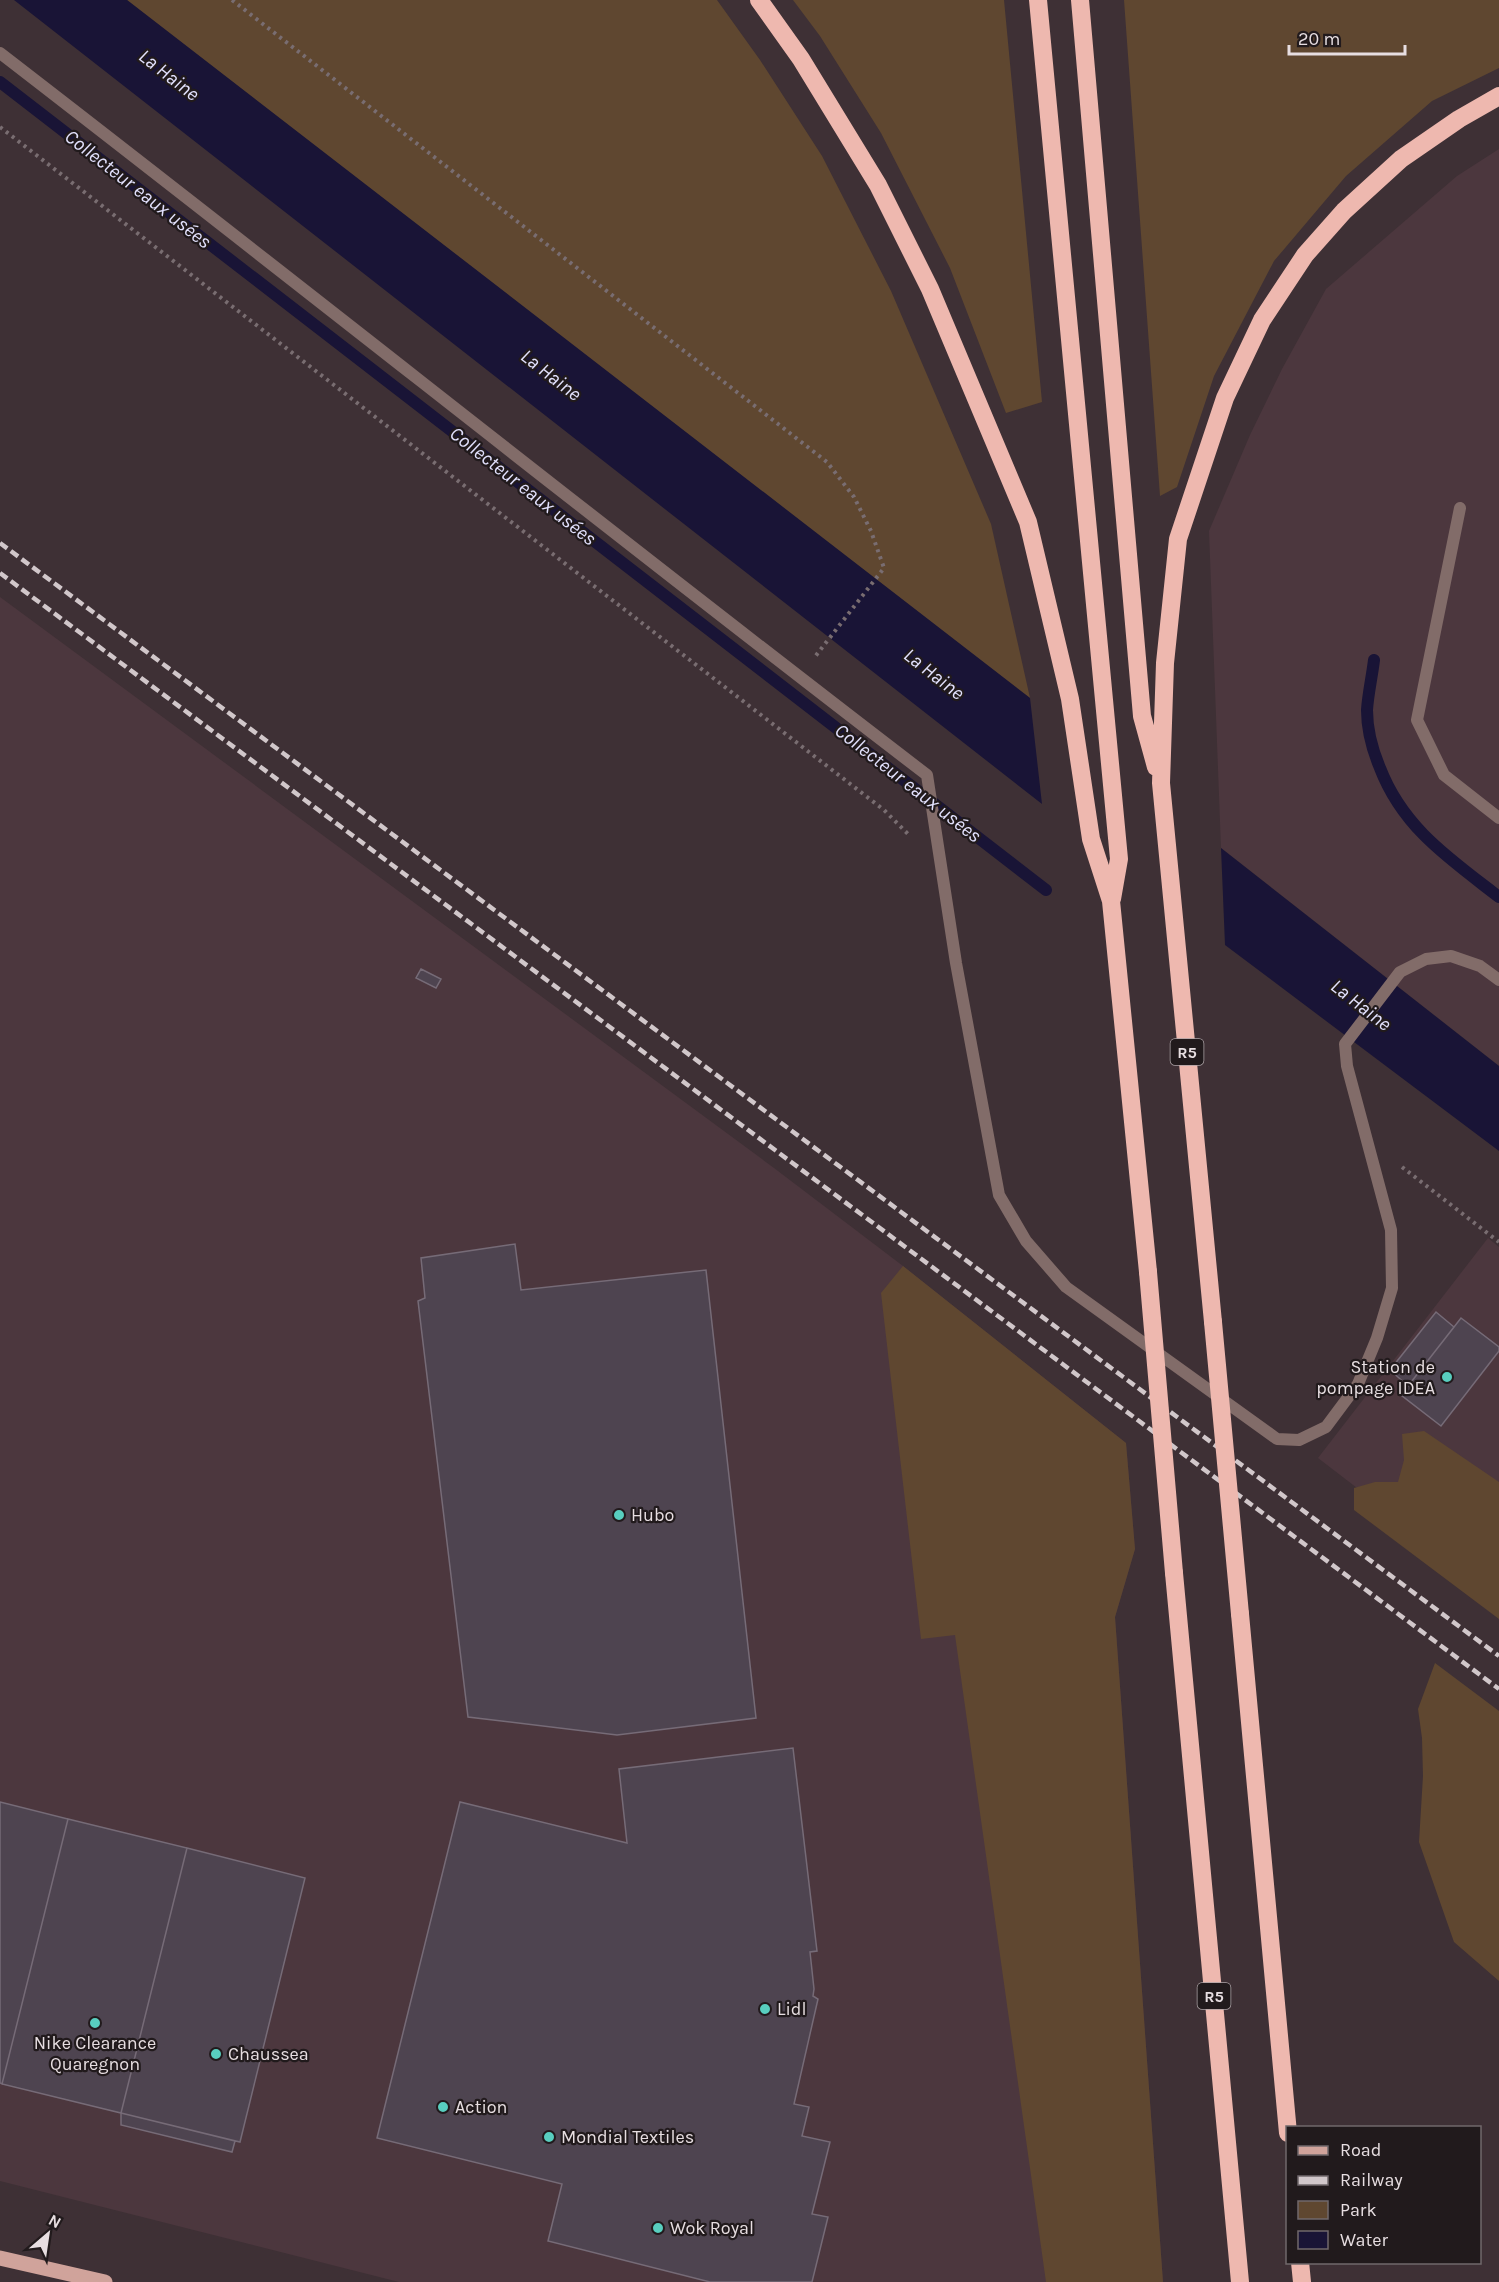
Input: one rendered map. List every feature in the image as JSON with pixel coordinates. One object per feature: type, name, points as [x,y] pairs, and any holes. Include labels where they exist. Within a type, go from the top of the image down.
[{"type":"highway","points":[[759,0],[801,59],[878,185],[930,289],[1028,522],[1070,699],[1091,839],[1112,901]]},
{"type":"highway","points":[[1038,0],[1119,859],[1112,901]]},
{"type":"highway","points":[[1080,0],[1142,716],[1161,783]]},
{"type":"highway","points":[[1161,783],[1165,663],[1178,539],[1225,398],[1262,320],[1305,255],[1344,211],[1401,159],[1499,96]]},
{"type":"highway","name":"R5","points":[[1161,783],[1286,2126]]},
{"type":"highway","name":"R5","points":[[1112,901],[1240,2282]]},
{"type":"highway","points":[[1300,2264],[1302,2282]]},
{"type":"main road","points":[[0,2258],[105,2282]]},
{"type":"lane","points":[[0,53],[927,775],[956,963],[999,1195],[1026,1241],[1066,1287],[1278,1438],[1299,1440],[1326,1427],[1358,1384],[1377,1338],[1392,1288],[1391,1230],[1347,1066],[1345,1044],[1400,972],[1426,960],[1451,956],[1480,966],[1499,980]]},
{"type":"lane","points":[[1460,508],[1417,720],[1444,775],[1499,818]]},
{"type":"path","points":[[232,0],[827,462],[854,497],[872,531],[884,568],[826,643]]},
{"type":"path","points":[[0,127],[884,810],[913,839]]},
{"type":"path","points":[[1398,1162],[1499,1242]]},
{"type":"shaded area","points":[[1499,149],[1499,1066],[1221,848],[1209,531],[1250,435],[1282,369],[1326,289],[1457,176]]},
{"type":"shaded area","points":[[0,597],[774,1168],[903,1266],[1126,1443],[1135,1549],[1115,1617],[1163,2282],[399,2282],[0,2181]]},
{"type":"shaded area","points":[[1488,1238],[1499,1247],[1499,1597],[1318,1458]]},
{"type":"green space","points":[[127,0],[717,0],[760,60],[822,156],[891,291],[991,524],[1030,698]]},
{"type":"green space","points":[[793,0],[1004,0],[1042,402],[1006,413],[950,268],[881,133],[820,36]]},
{"type":"green space","points":[[1124,0],[1499,0],[1499,68],[1432,101],[1346,176],[1274,261],[1214,376],[1177,487],[1160,496]]},
{"type":"green space","points":[[903,1266],[1126,1443],[1135,1549],[1115,1617],[1163,2282],[1046,2282],[955,1635],[921,1639],[881,1293]]},
{"type":"green space","points":[[1424,1431],[1499,1482],[1499,1619],[1354,1510],[1354,1488],[1375,1482],[1398,1482],[1404,1460],[1402,1434]]},
{"type":"green space","points":[[1435,1663],[1499,1711],[1499,1981],[1454,1942],[1419,1842],[1423,1776],[1422,1738],[1418,1709]]},
{"type":"water","name":"La Haine","points":[[14,0],[127,0],[1030,698],[1042,804]]},
{"type":"water","name":"La Haine","points":[[1221,848],[1499,1066],[1499,1151],[1225,945]]},
{"type":"building","points":[[421,969],[441,979],[436,988],[416,978]]},
{"type":"building","points":[[515,1244],[521,1290],[706,1270],[756,1718],[617,1735],[468,1717],[418,1301],[425,1298],[421,1258]]},
{"type":"building","points":[[1436,1312],[1454,1327],[1408,1386],[1390,1370]]},
{"type":"building","name":"Station de pompage IDEA","points":[[1461,1318],[1499,1347],[1499,1351],[1441,1426],[1401,1395]]},
{"type":"building","points":[[793,1748],[817,1951],[810,1952],[813,1996],[818,1999],[794,2104],[809,2107],[802,2136],[830,2142],[812,2214],[828,2217],[812,2282],[710,2282],[548,2241],[562,2184],[377,2138],[460,1802],[627,1843],[619,1769]]},
{"type":"building","points":[[0,1802],[68,1819],[2,2084],[0,2083]]},
{"type":"building","points":[[68,1819],[187,1848],[121,2113],[2,2084]]},
{"type":"building","points":[[187,1848],[305,1878],[240,2142],[121,2113]]},
{"type":"building","points":[[121,2113],[235,2141],[232,2152],[121,2125]]},
{"type":"waterway","name":"Collecteur eaux usées","points":[[0,82],[1046,890]]},
{"type":"waterway","points":[[1374,660],[1367,710],[1368,725],[1370,740],[1390,789],[1401,808],[1430,841],[1499,897]]},
{"type":"railway","points":[[0,543],[1499,1656]]},
{"type":"railway","points":[[0,573],[1499,1689]]},
{"type":"place","name":"Station de pompage IDEA","points":[[1447,1377]]},
{"type":"place","name":"Hubo","points":[[619,1515]]},
{"type":"place","name":"Lidl","points":[[765,2009]]},
{"type":"place","name":"Nike Clearance Quaregnon","points":[[95,2023]]},
{"type":"place","name":"Chaussea","points":[[216,2054]]},
{"type":"place","name":"Action","points":[[443,2107]]},
{"type":"place","name":"Mondial Textiles","points":[[549,2137]]},
{"type":"place","name":"Wok Royal","points":[[658,2228]]}]
